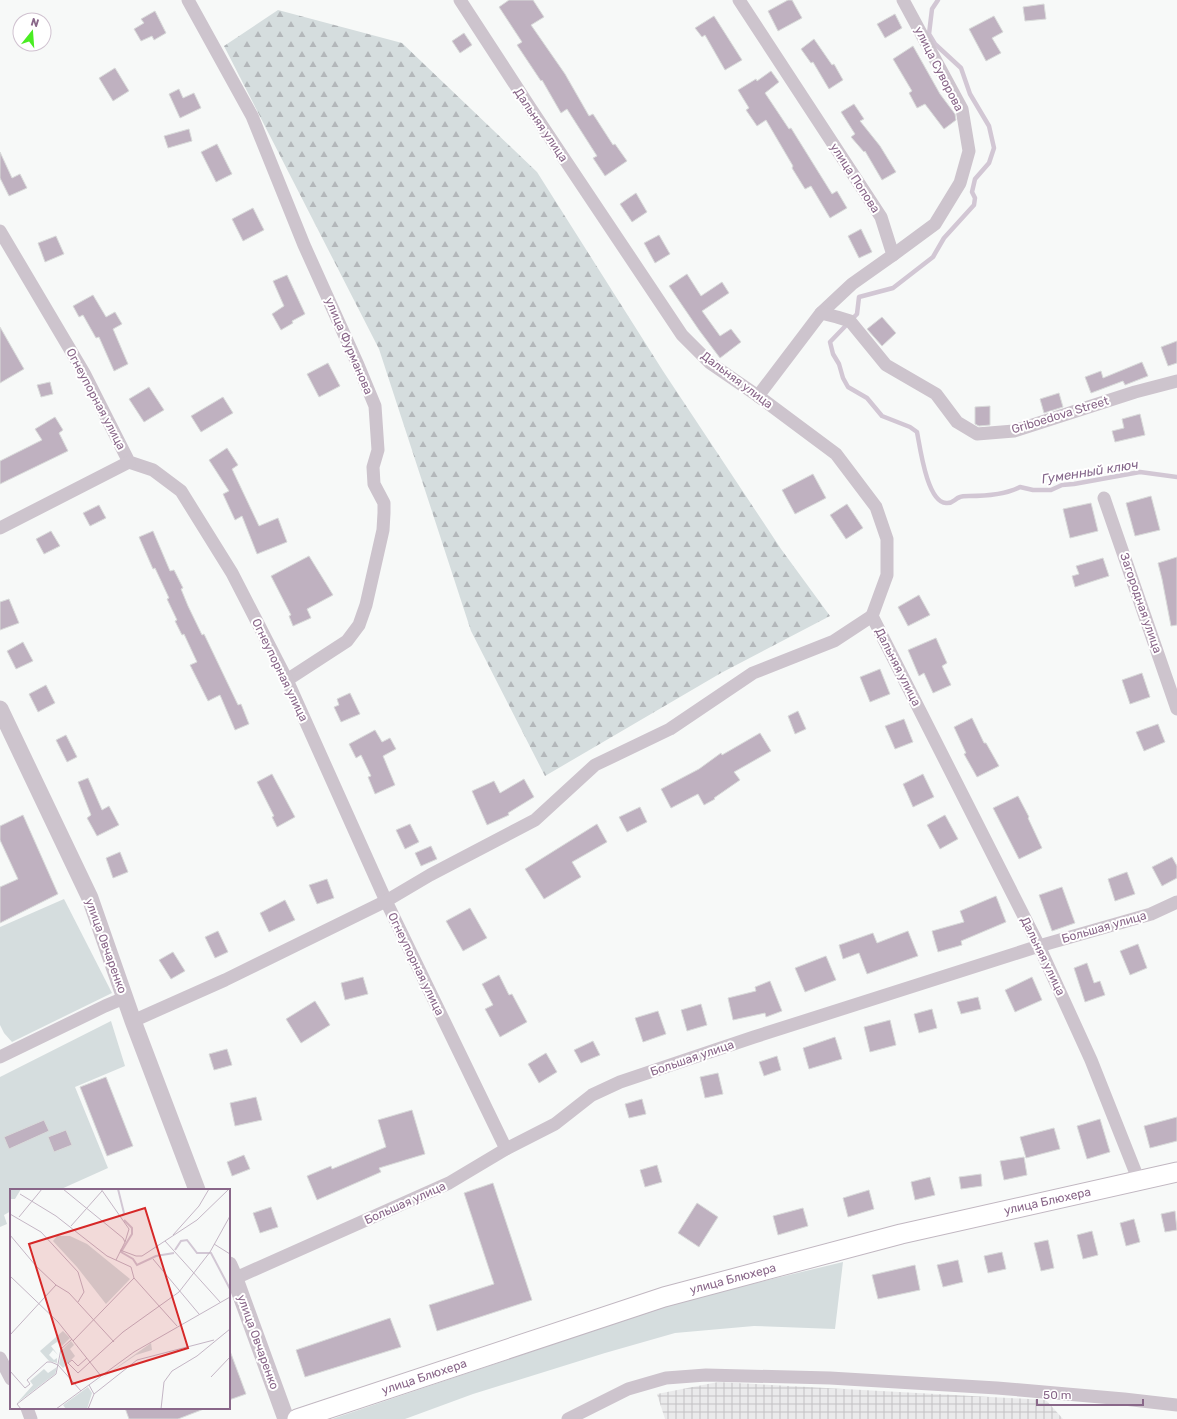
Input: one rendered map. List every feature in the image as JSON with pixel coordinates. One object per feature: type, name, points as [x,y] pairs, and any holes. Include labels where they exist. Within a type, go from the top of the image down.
[{"type":"main road","name":"улица Блюхера","points":[[297,1419],[664,1297],[901,1234],[1177,1172]]},
{"type":"street","name":"улица Фурманова","points":[[188,0],[252,116],[304,245],[355,358],[374,406],[378,450],[373,467],[374,484],[384,502],[384,513],[383,530],[366,605],[359,625],[346,641],[286,680]]},
{"type":"street","name":"Дальняя улица","points":[[460,0],[682,336],[710,363],[758,396],[836,454],[876,507],[887,540],[887,575],[872,616],[1039,946],[1091,1060],[1139,1181]]},
{"type":"street","name":"улица Попова","points":[[739,0],[881,217],[893,255]]},
{"type":"street","name":"улица Суворова","points":[[893,255],[935,224],[960,183],[969,151],[962,109],[903,0]]},
{"type":"street","name":"Огнеупорная улица","points":[[0,231],[84,373],[129,462],[153,470],[181,491],[232,573],[286,680],[386,901],[506,1149]]},
{"type":"street","points":[[758,396],[821,313],[852,284],[893,255]]},
{"type":"street","name":"Griboedova Street","points":[[821,313],[850,321],[886,365],[936,394],[956,422],[977,434],[1014,431],[1135,392],[1177,381]]},
{"type":"street","points":[[0,528],[129,462]]},
{"type":"street","name":"Загородная улица","points":[[1104,498],[1177,709]]},
{"type":"street","points":[[133,1021],[225,980],[386,901],[430,875],[535,820],[596,765],[670,729],[753,673],[834,641],[872,616]]},
{"type":"street","name":"улица Овчаренко","points":[[0,709],[90,898],[124,998],[197,1189]]},
{"type":"street","name":"Большая улица","points":[[231,1275],[449,1183],[506,1149],[555,1124],[592,1095],[620,1082],[754,1037],[1039,946],[1151,914],[1177,902]]},
{"type":"street","points":[[0,1058],[124,998]]},
{"type":"street","name":"улица Овчаренко","points":[[231,1275],[286,1419]]},
{"type":"street","points":[[0,1358],[10,1377]]},
{"type":"street","points":[[568,1419],[628,1389],[666,1378],[706,1375],[830,1378],[997,1388],[1177,1405]]},
{"type":"street","points":[[27,1409],[31,1419]]},
{"type":"shaded area","points":[[718,1382],[1046,1400],[1063,1419],[665,1419],[657,1394]]},
{"type":"green space","points":[[278,10],[402,43],[537,172],[663,371],[781,549],[830,616],[721,673],[545,776],[471,631],[379,349],[224,46]]},
{"type":"green space","points":[[64,899],[112,993],[12,1042],[4,1033],[0,1025],[0,927]]},
{"type":"green space","points":[[111,1021],[125,1066],[75,1087],[108,1168],[61,1189],[10,1189],[10,1212],[4,1215],[7,1224],[0,1227],[0,1077]]},
{"type":"green space","points":[[843,1262],[835,1329],[754,1326],[675,1333],[473,1394],[405,1419],[332,1419],[681,1301]]},
{"type":"building","points":[[509,0],[533,0],[544,17],[531,25],[565,74],[589,116],[593,114],[613,145],[615,144],[627,161],[605,176],[593,158],[597,156],[567,109],[561,113],[542,80],[541,81],[517,45],[522,42],[499,7]]},
{"type":"building","points":[[788,0],[792,0],[802,18],[778,31],[768,11]]},
{"type":"building","points":[[1044,4],[1046,19],[1025,21],[1023,7]]},
{"type":"building","points":[[155,11],[166,33],[154,40],[152,36],[141,41],[134,29],[144,23],[141,19]]},
{"type":"building","points":[[895,14],[902,28],[885,38],[877,24]]},
{"type":"building","points":[[714,16],[742,60],[725,70],[705,35],[702,37],[695,28]]},
{"type":"building","points":[[994,16],[1003,32],[992,38],[1001,53],[986,61],[969,29]]},
{"type":"building","points":[[464,33],[472,45],[460,53],[452,41]]},
{"type":"building","points":[[814,39],[832,65],[834,64],[843,80],[829,89],[813,62],[811,63],[801,49]]},
{"type":"building","points":[[913,46],[940,94],[955,114],[956,120],[944,129],[925,104],[917,108],[909,93],[912,91],[893,59]]},
{"type":"building","points":[[115,68],[129,91],[113,101],[99,78]]},
{"type":"building","points":[[771,71],[779,82],[765,93],[789,129],[791,128],[832,194],[837,191],[847,208],[830,218],[811,186],[805,189],[766,120],[757,126],[746,110],[749,108],[738,90],[756,79],[757,81]]},
{"type":"building","points":[[179,89],[183,98],[194,93],[201,108],[180,118],[169,94]]},
{"type":"building","points":[[854,104],[864,119],[860,121],[880,146],[896,172],[882,180],[865,151],[864,152],[851,137],[855,134],[841,112]]},
{"type":"building","points":[[189,129],[192,141],[168,148],[164,136]]},
{"type":"building","points":[[217,144],[232,174],[216,182],[201,152]]},
{"type":"building","points":[[0,152],[12,178],[20,174],[27,188],[9,196],[0,178]]},
{"type":"building","points":[[636,193],[647,212],[632,222],[620,204]]},
{"type":"building","points":[[253,208],[264,230],[243,241],[232,219]]},
{"type":"building","points":[[861,229],[872,252],[859,258],[848,236]]},
{"type":"building","points":[[659,235],[670,254],[655,263],[644,243]]},
{"type":"building","points":[[56,236],[64,254],[45,262],[38,243]]},
{"type":"building","points":[[687,274],[701,296],[722,282],[729,293],[702,311],[720,336],[731,329],[741,342],[720,358],[669,286]]},
{"type":"building","points":[[287,275],[305,314],[292,321],[293,323],[281,330],[272,314],[284,306],[273,281]]},
{"type":"building","points":[[93,295],[106,317],[115,312],[122,324],[113,329],[128,364],[114,371],[99,337],[96,338],[83,315],[79,317],[73,306]]},
{"type":"building","points":[[882,317],[896,333],[882,346],[867,329]]},
{"type":"building","points":[[0,327],[24,369],[0,383]]},
{"type":"building","points":[[1177,341],[1177,363],[1168,366],[1161,347]]},
{"type":"building","points":[[1142,362],[1148,376],[1125,385],[1123,381],[1091,393],[1085,377],[1101,371],[1103,378]]},
{"type":"building","points":[[328,363],[340,386],[319,397],[307,374]]},
{"type":"building","points":[[50,382],[53,394],[41,397],[37,385]]},
{"type":"building","points":[[149,387],[164,410],[144,422],[129,399]]},
{"type":"building","points":[[1059,393],[1063,407],[1044,413],[1040,399]]},
{"type":"building","points":[[223,397],[233,413],[201,432],[191,416]]},
{"type":"building","points":[[990,406],[990,425],[979,426],[975,424],[975,407]]},
{"type":"building","points":[[1140,414],[1145,435],[1115,442],[1112,431],[1124,428],[1122,419]]},
{"type":"building","points":[[55,417],[63,430],[59,433],[68,451],[0,484],[0,461],[42,440],[35,429]]},
{"type":"building","points":[[227,448],[238,465],[232,469],[259,526],[278,518],[287,542],[257,554],[242,516],[235,520],[223,494],[229,491],[209,460]]},
{"type":"building","points":[[813,474],[826,498],[795,514],[782,490]]},
{"type":"building","points":[[1151,496],[1160,530],[1135,536],[1126,503]]},
{"type":"building","points":[[1091,503],[1098,531],[1070,538],[1063,509]]},
{"type":"building","points":[[847,504],[863,528],[846,539],[830,515]]},
{"type":"building","points":[[99,505],[106,518],[90,526],[83,513]]},
{"type":"building","points":[[51,531],[60,546],[44,554],[36,539]]},
{"type":"building","points":[[153,531],[170,571],[174,570],[183,588],[181,589],[188,606],[202,635],[204,634],[238,705],[241,704],[249,724],[235,730],[220,695],[208,701],[190,665],[197,662],[184,634],[182,635],[175,621],[177,620],[167,599],[169,598],[155,568],[153,569],[139,537]]},
{"type":"building","points":[[309,556],[333,595],[307,609],[311,618],[293,626],[289,616],[291,615],[271,576]]},
{"type":"building","points":[[1177,557],[1177,625],[1171,626],[1158,563]]},
{"type":"building","points":[[1103,558],[1109,576],[1075,587],[1072,576],[1079,574],[1076,566]]},
{"type":"building","points":[[919,595],[930,615],[908,626],[898,607]]},
{"type":"building","points":[[9,599],[19,623],[0,630],[0,602]]},
{"type":"building","points":[[936,638],[947,663],[942,666],[951,685],[933,693],[924,673],[919,676],[908,650]]},
{"type":"building","points":[[23,642],[33,661],[16,669],[7,651]]},
{"type":"building","points":[[880,669],[890,694],[870,702],[860,677]]},
{"type":"building","points":[[1142,673],[1150,697],[1130,704],[1122,680]]},
{"type":"building","points":[[46,685],[55,703],[38,712],[29,694]]},
{"type":"building","points":[[350,693],[360,714],[341,722],[334,707],[339,705],[337,699]]},
{"type":"building","points":[[798,711],[806,729],[795,734],[788,716]]},
{"type":"building","points":[[972,718],[984,743],[986,743],[999,766],[977,777],[964,754],[966,753],[954,727]]},
{"type":"building","points":[[904,719],[913,742],[895,749],[885,726]]},
{"type":"building","points":[[1158,724],[1165,742],[1144,751],[1136,732]]},
{"type":"building","points":[[375,730],[382,742],[390,738],[396,749],[383,756],[395,785],[375,794],[368,777],[371,776],[361,755],[356,758],[349,744]]},
{"type":"building","points":[[760,733],[771,751],[734,772],[740,780],[714,798],[715,799],[704,805],[698,794],[671,808],[661,789],[699,769],[721,753],[722,755]]},
{"type":"building","points":[[66,735],[77,757],[67,762],[56,740]]},
{"type":"building","points":[[272,774],[295,817],[277,827],[272,817],[274,816],[257,782]]},
{"type":"building","points":[[923,774],[934,797],[913,807],[903,784]]},
{"type":"building","points":[[88,778],[102,810],[109,806],[119,825],[97,836],[87,818],[91,815],[78,782]]},
{"type":"building","points":[[524,779],[534,797],[508,813],[509,815],[487,825],[472,791],[494,781],[500,793]]},
{"type":"building","points":[[1018,796],[1042,848],[1019,859],[993,808]]},
{"type":"building","points":[[640,807],[647,822],[627,832],[619,817]]},
{"type":"building","points":[[23,815],[58,894],[0,923],[0,887],[18,879],[0,840],[0,826]]},
{"type":"building","points":[[945,815],[958,839],[940,849],[927,825]]},
{"type":"building","points":[[410,824],[419,842],[405,849],[396,830]]},
{"type":"building","points":[[597,824],[607,842],[572,862],[581,877],[544,899],[525,869]]},
{"type":"building","points":[[431,846],[437,859],[421,866],[415,853]]},
{"type":"building","points":[[120,852],[128,872],[113,878],[106,858]]},
{"type":"building","points":[[1172,857],[1177,866],[1177,878],[1162,886],[1152,867]]},
{"type":"building","points":[[1127,872],[1135,894],[1115,901],[1108,879]]},
{"type":"building","points":[[327,879],[334,898],[317,904],[309,885]]},
{"type":"building","points":[[1062,887],[1075,923],[1052,931],[1039,895]]},
{"type":"building","points":[[996,896],[1006,922],[961,941],[962,945],[938,952],[932,931],[964,922],[960,911]]},
{"type":"building","points":[[285,900],[295,920],[269,932],[260,913]]},
{"type":"building","points":[[470,908],[487,938],[463,951],[446,921]]},
{"type":"building","points":[[218,931],[228,952],[215,958],[205,937]]},
{"type":"building","points":[[908,931],[918,956],[867,974],[859,953],[843,959],[839,945],[873,933],[877,943]]},
{"type":"building","points":[[1138,944],[1147,968],[1130,975],[1120,951]]},
{"type":"building","points":[[173,952],[185,971],[171,979],[159,960]]},
{"type":"building","points":[[826,956],[836,980],[805,992],[795,968]]},
{"type":"building","points":[[1087,963],[1094,983],[1100,981],[1105,995],[1085,1002],[1074,968]]},
{"type":"building","points":[[499,975],[509,995],[512,994],[527,1022],[500,1037],[485,1009],[493,1005],[482,984]]},
{"type":"building","points":[[363,977],[368,994],[345,1000],[341,983]]},
{"type":"building","points":[[1032,977],[1042,1000],[1015,1012],[1005,990]]},
{"type":"building","points":[[770,981],[782,1011],[766,1017],[765,1013],[733,1020],[728,998],[756,991],[755,987]]},
{"type":"building","points":[[978,997],[981,1009],[961,1014],[957,1002]]},
{"type":"building","points":[[315,1001],[330,1025],[301,1043],[286,1019]]},
{"type":"building","points":[[701,1004],[707,1025],[687,1031],[681,1010]]},
{"type":"building","points":[[932,1009],[937,1028],[919,1033],[914,1014]]},
{"type":"building","points":[[658,1011],[666,1034],[643,1042],[635,1018]]},
{"type":"building","points":[[890,1020],[896,1045],[870,1052],[864,1027]]},
{"type":"building","points":[[835,1037],[842,1059],[809,1069],[803,1048]]},
{"type":"building","points":[[593,1041],[600,1055],[581,1063],[574,1050]]},
{"type":"building","points":[[227,1049],[232,1065],[214,1070],[209,1054]]},
{"type":"building","points":[[546,1053],[557,1072],[539,1083],[528,1064]]},
{"type":"building","points":[[777,1056],[781,1070],[764,1076],[759,1062]]},
{"type":"building","points":[[718,1073],[723,1094],[705,1098],[700,1077]]},
{"type":"building","points":[[106,1077],[133,1146],[107,1156],[80,1087]]},
{"type":"building","points":[[256,1097],[262,1120],[235,1126],[230,1103]]},
{"type":"building","points":[[642,1099],[646,1114],[629,1118],[625,1104]]},
{"type":"building","points":[[412,1110],[425,1154],[379,1168],[381,1172],[317,1200],[307,1176],[331,1166],[332,1169],[386,1147],[378,1120]]},
{"type":"building","points":[[1177,1117],[1177,1141],[1150,1148],[1144,1126]]},
{"type":"building","points":[[1100,1119],[1110,1152],[1087,1159],[1077,1126]]},
{"type":"building","points":[[44,1120],[49,1131],[9,1149],[4,1137]]},
{"type":"building","points":[[1054,1128],[1060,1149],[1026,1158],[1020,1137]]},
{"type":"building","points":[[66,1130],[72,1145],[54,1152],[48,1137]]},
{"type":"building","points":[[244,1155],[250,1169],[232,1176],[227,1162]]},
{"type":"building","points":[[1024,1157],[1027,1175],[1004,1180],[1000,1161]]},
{"type":"building","points":[[657,1165],[662,1182],[645,1187],[640,1170]]},
{"type":"building","points":[[981,1174],[982,1186],[961,1189],[959,1177]]},
{"type":"building","points":[[930,1177],[935,1195],[915,1200],[911,1182]]},
{"type":"building","points":[[493,1183],[532,1300],[437,1331],[429,1305],[494,1284],[464,1193]]},
{"type":"building","points":[[869,1190],[874,1209],[848,1217],[843,1198]]},
{"type":"building","points":[[697,1203],[718,1217],[699,1247],[678,1233]]},
{"type":"building","points":[[271,1207],[278,1227],[260,1233],[253,1213]]},
{"type":"building","points":[[803,1208],[808,1226],[778,1235],[773,1216]]},
{"type":"building","points":[[1175,1211],[1177,1230],[1165,1232],[1161,1214]]},
{"type":"building","points":[[1134,1219],[1140,1242],[1126,1246],[1120,1223]]},
{"type":"building","points":[[1092,1231],[1098,1255],[1083,1259],[1077,1235]]},
{"type":"building","points":[[1048,1240],[1054,1268],[1041,1271],[1034,1243]]},
{"type":"building","points":[[1002,1252],[1006,1269],[988,1273],[984,1256]]},
{"type":"building","points":[[958,1260],[963,1282],[943,1287],[937,1265]]},
{"type":"building","points":[[915,1265],[920,1290],[878,1299],[872,1275]]},
{"type":"building","points":[[390,1318],[401,1347],[305,1377],[296,1350]]},
{"type":"building","points":[[230,1351],[246,1394],[230,1400]]},
{"type":"building","points":[[125,1409],[204,1409],[178,1419],[129,1419]]},
{"type":"waterway","name":"Гуменный ключ","points":[[938,0],[932,9],[929,34],[935,44],[961,68],[970,94],[989,126],[994,148],[989,163],[975,179],[972,192],[975,198],[974,205],[944,238],[933,257],[893,288],[859,297],[857,314],[830,342],[833,354],[839,364],[843,378],[848,387],[867,398],[882,416],[910,427],[917,432],[922,461],[929,484],[939,500],[946,503],[950,503],[962,496],[982,496],[1008,492],[1020,487],[1033,490],[1051,490],[1062,485],[1140,472],[1177,477]]}]
